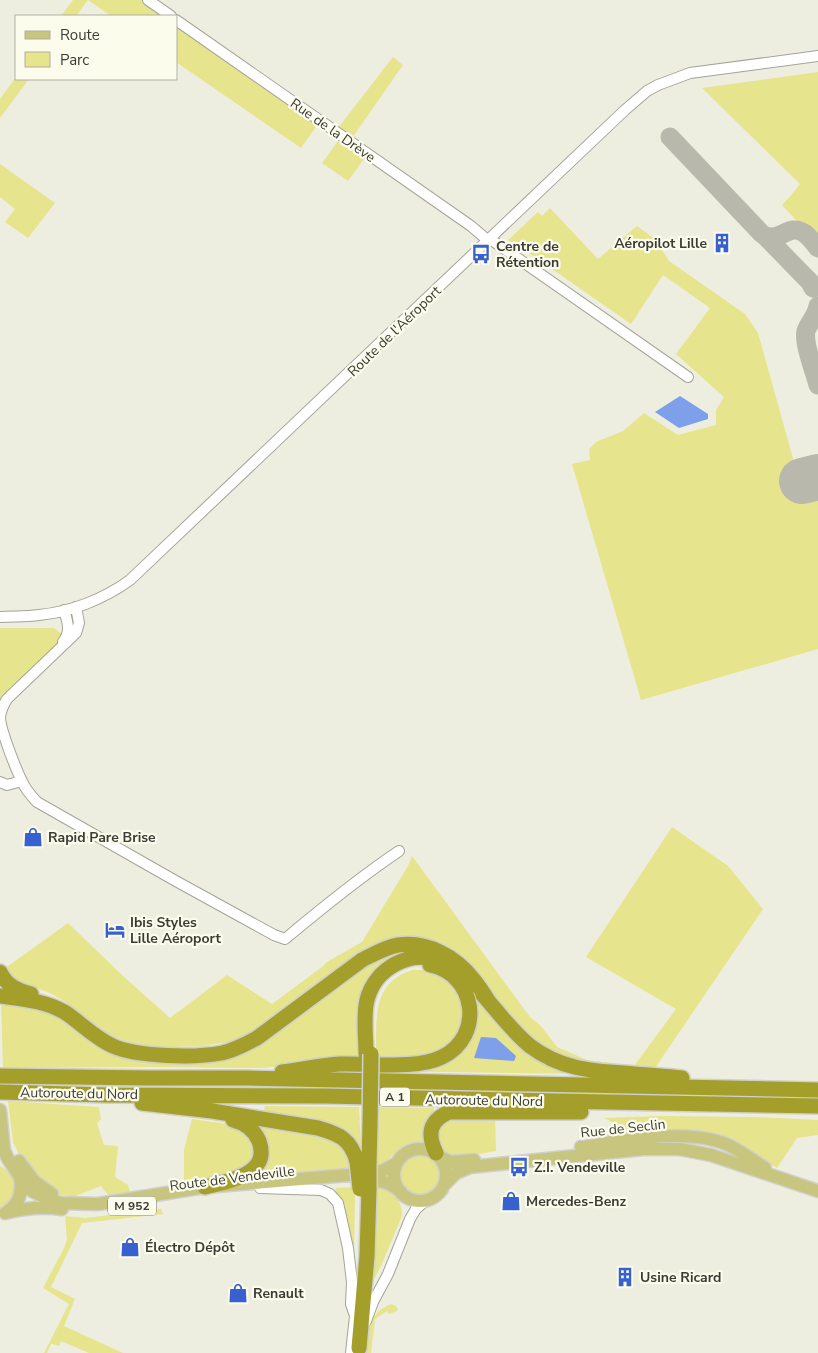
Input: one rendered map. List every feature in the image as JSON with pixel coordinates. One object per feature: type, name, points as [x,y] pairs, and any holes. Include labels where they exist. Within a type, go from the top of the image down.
[{"type":"highway","points":[[0,996],[44,1003],[65,1013],[106,1043],[122,1050],[157,1055],[212,1054],[235,1049],[257,1038],[371,955],[388,948],[406,945],[433,949],[450,957],[473,979],[489,1002]]},
{"type":"highway","points":[[357,1351],[367,1256],[364,1188],[368,1054],[366,1008],[368,995],[373,984],[385,970],[398,962],[411,958],[424,957],[447,964],[468,980],[530,1046],[545,1056],[564,1064],[591,1071],[688,1079],[729,1088]]},
{"type":"highway","points":[[247,1078],[254,1073],[283,1072],[338,1064],[408,1064],[430,1062],[442,1057],[462,1041],[469,1023],[470,1010],[468,1002],[463,988],[456,978],[443,969],[425,964],[404,967],[389,976],[379,987],[374,999],[368,1054]]},
{"type":"highway","points":[[0,972],[11,986],[21,992],[40,996],[44,1003]]},
{"type":"highway","name":"Autoroute du Nord","points":[[0,1076],[247,1078],[818,1090]]},
{"type":"highway","name":"Autoroute du Nord","points":[[0,1092],[108,1095],[324,1096],[818,1106]]},
{"type":"highway","points":[[108,1095],[116,1101],[206,1110],[318,1128],[333,1132],[345,1139],[356,1155],[364,1162]]},
{"type":"highway","points":[[438,1155],[431,1138],[432,1127],[438,1118],[449,1112],[677,1110],[683,1104]]},
{"type":"highway","points":[[205,1187],[240,1178],[251,1172],[260,1160],[261,1152],[258,1138],[251,1128],[237,1121],[213,1115],[206,1110]]},
{"type":"highway","points":[[355,1316],[364,1188]]},
{"type":"main road","points":[[0,1103],[10,1146],[30,1177],[40,1187],[56,1197],[87,1204]]},
{"type":"main road","points":[[0,1110],[4,1150],[20,1178],[22,1187],[20,1196],[13,1208],[3,1214]]},
{"type":"main road","name":"Rue de Seclin","points":[[438,1155],[451,1162],[462,1162],[591,1146],[624,1140],[667,1137],[694,1138],[725,1144],[767,1169],[799,1184]]},
{"type":"main road","name":"Rue de Seclin","points":[[444,1185],[456,1173],[470,1166],[659,1148],[679,1149],[711,1155],[818,1191]]},
{"type":"main road","points":[[413,1149],[424,1149],[438,1155],[444,1164],[446,1178],[438,1194],[426,1200],[412,1200],[406,1197],[395,1183],[394,1176],[397,1163],[403,1154],[413,1149]]},
{"type":"main road","points":[[0,1159],[13,1166]]},
{"type":"main road","name":"Route de Vendeville","points":[[87,1204],[113,1202],[205,1187],[372,1173],[382,1171],[397,1163]]},
{"type":"main road","name":"M 952","points":[[20,1178],[30,1190],[53,1201],[87,1204]]},
{"type":"main road","name":"Route de Vendeville","points":[[3,1214],[42,1207],[92,1212],[260,1188],[376,1180],[387,1182],[401,1192]]},
{"type":"street","points":[[148,0],[170,15]]},
{"type":"street","name":"Rue de la Drève","points":[[178,21],[471,226],[485,238],[688,377]]},
{"type":"street","name":"Route de l'Aéroport","points":[[0,616],[38,616],[76,607],[121,587],[136,576],[625,110],[652,88],[673,78],[699,71],[818,58]]},
{"type":"street","points":[[76,607],[79,623],[76,633],[7,698],[1,710],[2,731],[22,781],[30,795],[37,802],[274,935],[285,939],[339,894],[399,851]]},
{"type":"street","points":[[57,650],[67,637],[69,630],[64,610]]},
{"type":"street","points":[[0,782],[7,785],[22,781]]},
{"type":"street","points":[[260,1188],[321,1190],[330,1194],[336,1200],[340,1208],[348,1248],[352,1282],[351,1304],[355,1316],[357,1351]]},
{"type":"street","points":[[357,1351],[369,1311],[388,1274],[410,1218],[426,1200]]},
{"type":"green space","points":[[73,0],[88,0],[77,15],[62,15]]},
{"type":"green space","points":[[88,0],[157,0],[323,117],[301,148],[178,63],[178,15],[110,15]]},
{"type":"green space","points":[[393,57],[403,65],[352,138],[338,128]]},
{"type":"green space","points":[[818,72],[818,244],[782,205],[800,184],[702,88]]},
{"type":"green space","points":[[15,78],[15,80],[28,80],[0,118],[0,99]]},
{"type":"green space","points":[[338,141],[364,159],[348,181],[322,163]]},
{"type":"green space","points":[[0,164],[55,203],[28,238],[5,222],[15,209],[0,197]]},
{"type":"green space","points":[[550,208],[598,259],[637,226],[655,239],[669,261],[745,314],[758,333],[804,498],[818,494],[818,649],[641,700],[572,464],[590,460],[589,449],[596,442],[623,431],[644,413],[678,435],[716,425],[716,410],[724,397],[676,354],[710,308],[663,275],[631,324],[508,240],[538,212],[542,216]]},
{"type":"green space","points":[[0,628],[54,628],[63,635],[50,652],[2,695],[0,700]]},
{"type":"green space","points":[[672,827],[728,866],[763,909],[655,1068],[582,1064],[557,1056],[535,1043],[517,1025],[480,976],[461,957],[377,946],[352,957],[260,1027],[234,1041],[203,1046],[171,1047],[136,1045],[108,1034],[64,1001],[48,992],[14,982],[4,969],[68,923],[170,1018],[227,975],[272,1004],[327,962],[362,942],[408,866],[412,856],[530,1017],[541,1026],[557,1047],[587,1060],[634,1066],[676,1009],[586,957]]},
{"type":"green space","points":[[417,950],[380,967],[361,1059],[262,1068],[3,1068],[1,1002],[23,1004],[62,1018],[91,1040],[200,1060],[277,1029],[384,954]]},
{"type":"green space","points":[[412,970],[430,970],[447,978],[461,997],[464,1022],[452,1044],[430,1056],[376,1059],[377,1018],[382,994],[398,976]]},
{"type":"green space","points":[[459,976],[479,995],[502,1023],[582,1074],[378,1071],[411,1068],[469,1037]]},
{"type":"green space","points":[[8,1101],[99,1107],[101,1119],[97,1123],[104,1145],[118,1146],[115,1177],[128,1185],[130,1193],[110,1196],[101,1186],[73,1197],[57,1194],[38,1181],[21,1159],[13,1142]]},
{"type":"green space","points":[[265,1106],[359,1107],[361,1147],[357,1149],[263,1115]]},
{"type":"green space","points":[[375,1107],[434,1108],[426,1142],[405,1145],[385,1162],[374,1167]]},
{"type":"green space","points":[[660,1116],[818,1120],[818,1135],[797,1138],[777,1168],[730,1140],[708,1133],[678,1131],[638,1135],[604,1118]]},
{"type":"green space","points":[[449,1118],[495,1118],[496,1151],[466,1156],[444,1153],[439,1146],[437,1128]]},
{"type":"green space","points":[[192,1119],[236,1127],[247,1135],[253,1144],[254,1154],[250,1164],[233,1175],[184,1185],[184,1150]]},
{"type":"green space","points":[[259,1124],[318,1133],[344,1146],[351,1169],[254,1178],[257,1127]]},
{"type":"green space","points":[[424,1154],[432,1157],[438,1163],[441,1175],[438,1187],[432,1193],[416,1196],[408,1193],[402,1187],[399,1171],[402,1163],[408,1157]]},
{"type":"green space","points":[[0,1166],[11,1175],[14,1187],[10,1199],[0,1209]]},
{"type":"green space","points":[[354,1187],[354,1251],[351,1249],[345,1213],[335,1193],[336,1188]]},
{"type":"green space","points":[[379,1187],[394,1193],[401,1205],[402,1216],[370,1287],[374,1189]]},
{"type":"green space","points":[[161,1209],[163,1214],[82,1223],[51,1287],[75,1299],[64,1326],[123,1353],[89,1353],[61,1341],[59,1346],[51,1344],[47,1353],[44,1353],[69,1304],[43,1288],[67,1240],[65,1216],[85,1218]]},
{"type":"green space","points":[[391,1304],[396,1306],[397,1311],[389,1314],[387,1311],[375,1319],[371,1353],[365,1353],[368,1330],[373,1318],[383,1308]]},
{"type":"water","points":[[680,396],[708,414],[708,419],[679,428],[655,412]]},
{"type":"water","points":[[481,1037],[496,1038],[516,1056],[514,1061],[474,1058]]},
{"type":"taxiway","points":[[670,137],[762,234],[774,237],[788,231],[798,230],[808,236],[818,248]]},
{"type":"taxiway","points":[[765,236],[810,282],[813,288]]},
{"type":"taxiway","points":[[818,306],[806,331],[808,350],[818,385]]},
{"type":"runway","points":[[802,481],[818,477]]},
{"type":"place","name":"Aéropilot Lille","points":[[722,243]]},
{"type":"place","name":"Centre de Rétention","points":[[481,254]]},
{"type":"place","name":"Rapid Pare Brise","points":[[33,837]]},
{"type":"place","name":"Ibis Styles Lille Aéroport","points":[[115,930]]},
{"type":"place","name":"Z.I. Vendeville","points":[[519,1167]]},
{"type":"place","name":"Mercedes-Benz","points":[[511,1201]]},
{"type":"place","name":"Électro Dépôt","points":[[130,1247]]},
{"type":"place","name":"Usine Ricard","points":[[625,1277]]},
{"type":"place","name":"Renault","points":[[238,1293]]}]
